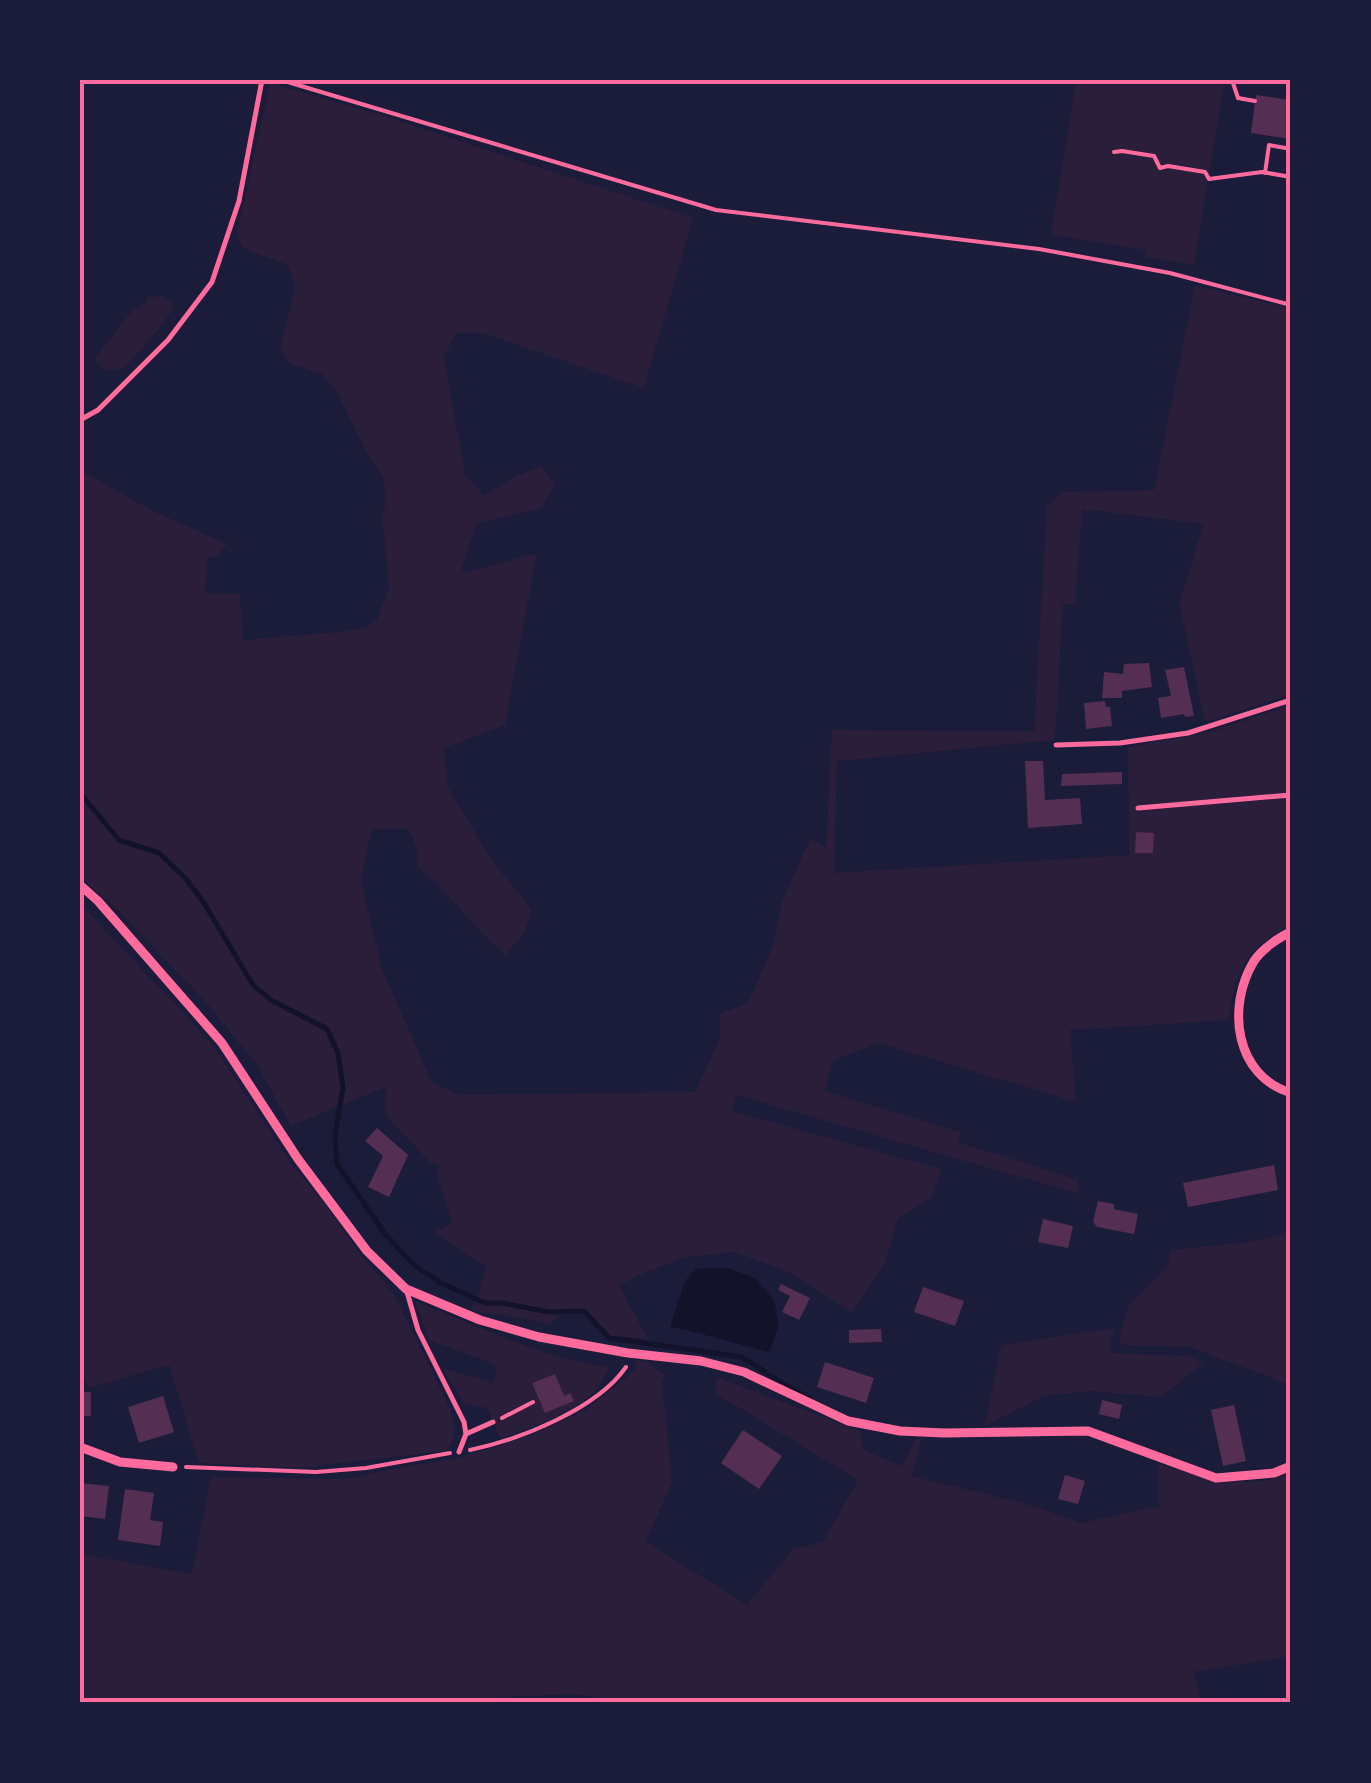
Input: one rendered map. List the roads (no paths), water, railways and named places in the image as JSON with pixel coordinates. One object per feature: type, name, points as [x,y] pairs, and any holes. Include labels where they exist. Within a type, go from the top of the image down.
[{"type":"street","points":[[80,884],[222,1043],[366,1251],[406,1289],[480,1320],[539,1337],[701,1361],[744,1372],[848,1421],[900,1431],[944,1433],[1088,1430],[1216,1478],[1274,1472],[1291,1466]]},
{"type":"street","points":[[1291,932],[1255,958],[1240,1001],[1238,1026],[1242,1050],[1252,1066],[1265,1079],[1291,1093]]},
{"type":"street","points":[[80,1448],[120,1462],[172,1466]]},
{"type":"lane","points":[[80,420],[98,410],[168,340],[212,282],[239,201],[262,80]]},
{"type":"lane","points":[[1056,745],[1120,743],[1188,733],[1291,700]]},
{"type":"lane","points":[[1138,808],[1291,794]]},
{"type":"lane","points":[[406,1289],[418,1330],[464,1422],[466,1434],[459,1452]]},
{"type":"lane","points":[[466,1434],[493,1422]]},
{"type":"waterway","points":[[80,793],[119,840],[159,853],[186,879],[253,985],[271,1000],[327,1029],[338,1053],[343,1087],[335,1135],[337,1164],[385,1234],[414,1265],[441,1283],[485,1303],[549,1312],[584,1311],[609,1338],[742,1357],[809,1398]]}]
